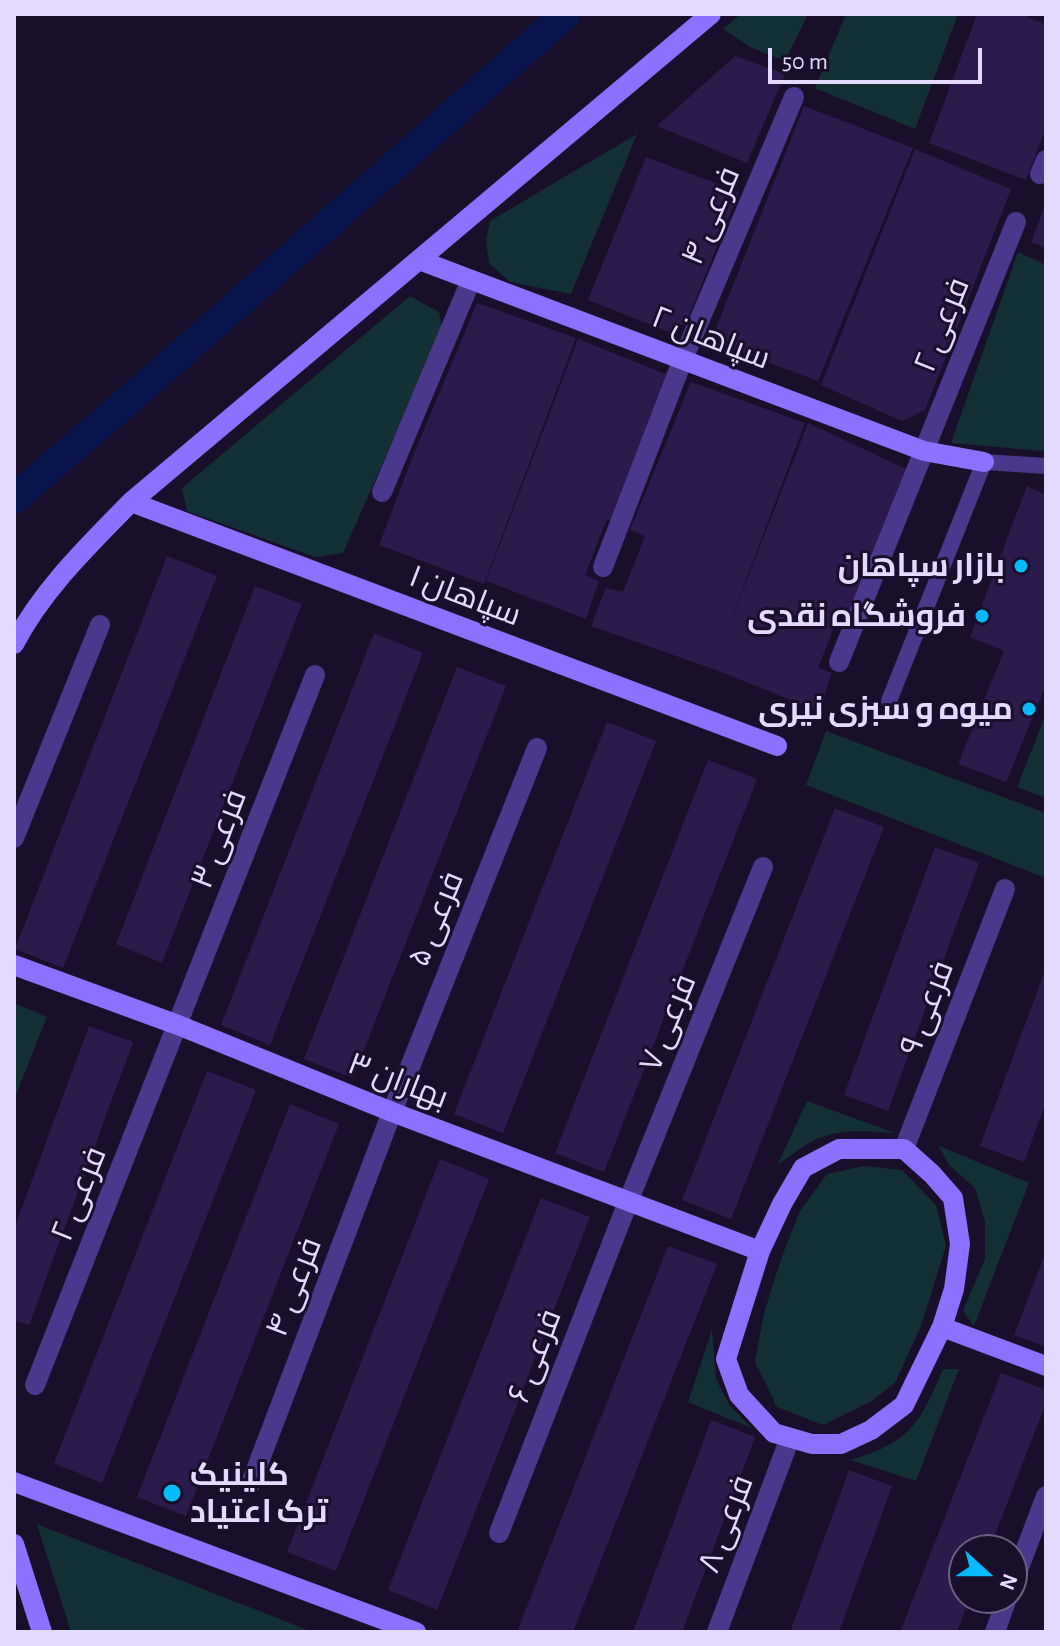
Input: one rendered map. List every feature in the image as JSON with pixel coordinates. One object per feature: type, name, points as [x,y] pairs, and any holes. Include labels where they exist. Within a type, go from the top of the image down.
[{"type":"street","points":[[14,644],[25,623],[68,567],[131,502],[711,14]]},
{"type":"street","name":"فرعی ۴","points":[[683,359],[794,97]]},
{"type":"street","name":"فرعی ۲","points":[[839,662],[1016,222]]},
{"type":"street","name":"سپاهان ۲","points":[[419,260],[924,451],[984,462]]},
{"type":"street","points":[[382,492],[471,280]]},
{"type":"street","points":[[603,567],[683,359]]},
{"type":"street","name":"سپاهان ۱","points":[[131,502],[777,746]]},
{"type":"street","points":[[14,838],[100,625]]},
{"type":"street","name":"فرعی ۳","points":[[178,1025],[315,675]]},
{"type":"street","name":"فرعی ۵","points":[[392,1112],[537,748]]},
{"type":"street","name":"فرعی ۷","points":[[628,1202],[763,867]]},
{"type":"street","name":"فرعی ۹","points":[[904,1149],[1005,889]]},
{"type":"street","name":"بهاران ۳","points":[[14,965],[178,1025],[392,1112],[760,1251]]},
{"type":"street","name":"فرعی ۲","points":[[35,1385],[178,1025]]},
{"type":"street","name":"فرعی ۴","points":[[251,1483],[392,1112]]},
{"type":"street","points":[[839,1149],[904,1149],[953,1198],[960,1244],[954,1289],[942,1327],[904,1405],[871,1430],[841,1444],[812,1444],[774,1433],[739,1395],[726,1359],[760,1251],[803,1168],[839,1149]]},
{"type":"street","name":"فرعی ۶","points":[[499,1533],[628,1202]]},
{"type":"street","points":[[942,1327],[1046,1366]]},
{"type":"street","name":"فرعی ۸","points":[[717,1632],[790,1438]]},
{"type":"street","points":[[14,1482],[416,1632]]},
{"type":"street","points":[[1028,1544],[1046,1496]]},
{"type":"street","points":[[14,1544],[42,1632]]},
{"type":"lane","points":[[889,701],[984,462],[1046,466]]},
{"type":"green space","points":[[741,14],[808,14],[785,61],[752,48],[723,29]]},
{"type":"green space","points":[[846,14],[958,14],[915,129],[815,88]]},
{"type":"green space","points":[[637,134],[571,294],[510,282],[489,263],[486,241],[490,221]]},
{"type":"green space","points":[[1018,252],[1046,265],[1046,447],[1043,451],[951,443]]},
{"type":"green space","points":[[410,296],[439,312],[442,329],[343,553],[315,557],[187,511],[182,488]]},
{"type":"green space","points":[[1046,714],[1046,798],[1017,787]]},
{"type":"green space","points":[[826,731],[1046,813],[1046,878],[806,785]]},
{"type":"green space","points":[[14,1003],[47,1017],[14,1100]]},
{"type":"green space","points":[[807,1101],[895,1133],[831,1134],[811,1142],[778,1164]]},
{"type":"green space","points":[[939,1146],[1029,1183],[974,1326],[963,1311],[985,1259],[985,1221],[975,1188],[949,1165]]},
{"type":"green space","points":[[864,1166],[902,1170],[936,1205],[946,1246],[921,1326],[895,1383],[870,1402],[823,1425],[777,1407],[755,1362],[764,1313],[800,1211],[827,1174]]},
{"type":"green space","points":[[712,1330],[716,1379],[730,1406],[752,1428],[688,1402]]},
{"type":"green space","points":[[943,1369],[959,1369],[916,1481],[851,1460],[900,1438],[919,1417]]},
{"type":"green space","points":[[37,1524],[313,1632],[71,1632]]},
{"type":"building","points":[[977,14],[1021,14],[1046,25],[1046,127],[1026,180],[929,143]]},
{"type":"building","points":[[735,56],[785,74],[747,163],[657,126]]},
{"type":"building","points":[[804,106],[913,148],[818,381],[711,341]]},
{"type":"building","points":[[915,149],[1011,189],[925,410],[902,421],[821,385]]},
{"type":"building","points":[[646,157],[739,192],[686,323],[669,332],[588,300]]},
{"type":"building","points":[[1046,203],[1046,248],[1031,242]]},
{"type":"building","points":[[477,303],[576,338],[484,584],[379,545]]},
{"type":"building","points":[[578,339],[673,377],[615,522],[607,519],[585,575],[599,581],[586,619],[486,581]]},
{"type":"building","points":[[691,382],[805,423],[722,644],[808,423],[906,469],[848,614],[840,612],[818,668],[832,673],[819,711],[591,626],[606,588],[623,592],[645,536],[630,530]]},
{"type":"building","name":"بازار سپاهان","points":[[1027,486],[1046,495],[1046,685],[1006,782],[958,764],[1004,651],[970,637]]},
{"type":"building","points":[[167,556],[217,576],[63,968],[15,949]]},
{"type":"building","points":[[255,586],[302,604],[162,963],[116,944]]},
{"type":"building","points":[[374,633],[423,653],[270,1045],[221,1025]]},
{"type":"building","points":[[457,667],[506,686],[353,1078],[304,1059]]},
{"type":"building","points":[[607,722],[656,741],[503,1133],[454,1114]]},
{"type":"building","points":[[708,760],[757,779],[604,1172],[555,1153]]},
{"type":"building","points":[[835,808],[884,827],[731,1219],[682,1200]]},
{"type":"building","points":[[935,847],[979,863],[888,1111],[844,1095]]},
{"type":"building","points":[[1046,968],[1046,1102],[1024,1162],[980,1146]]},
{"type":"building","points":[[89,1026],[133,1042],[29,1325],[14,1320],[14,1229]]},
{"type":"building","points":[[207,1071],[256,1090],[102,1483],[54,1463]]},
{"type":"building","points":[[290,1104],[339,1124],[186,1516],[137,1497]]},
{"type":"building","points":[[440,1159],[489,1179],[336,1571],[287,1552]]},
{"type":"building","points":[[541,1198],[590,1217],[437,1610],[388,1590]]},
{"type":"building","points":[[668,1246],[717,1264],[573,1632],[517,1632]]},
{"type":"building","points":[[1046,1252],[1046,1347],[1014,1335]]},
{"type":"building","points":[[1001,1373],[1046,1390],[1046,1403],[995,1534],[948,1534],[948,1614],[964,1614],[957,1632],[900,1632]]},
{"type":"building","points":[[711,1420],[755,1437],[682,1632],[633,1632]]},
{"type":"building","points":[[849,1470],[892,1486],[839,1632],[790,1632]]},
{"type":"waterway","points":[[14,499],[566,14]]},
{"type":"place","name":"بازار سپاهان","points":[[1021,566]]},
{"type":"place","name":"فروشگاه نقدی","points":[[982,616]]},
{"type":"place","name":"میوه و سبزی نیری","points":[[1029,709]]},
{"type":"place","name":"کلینیک ترک اعتیاد","points":[[172,1493]]}]
